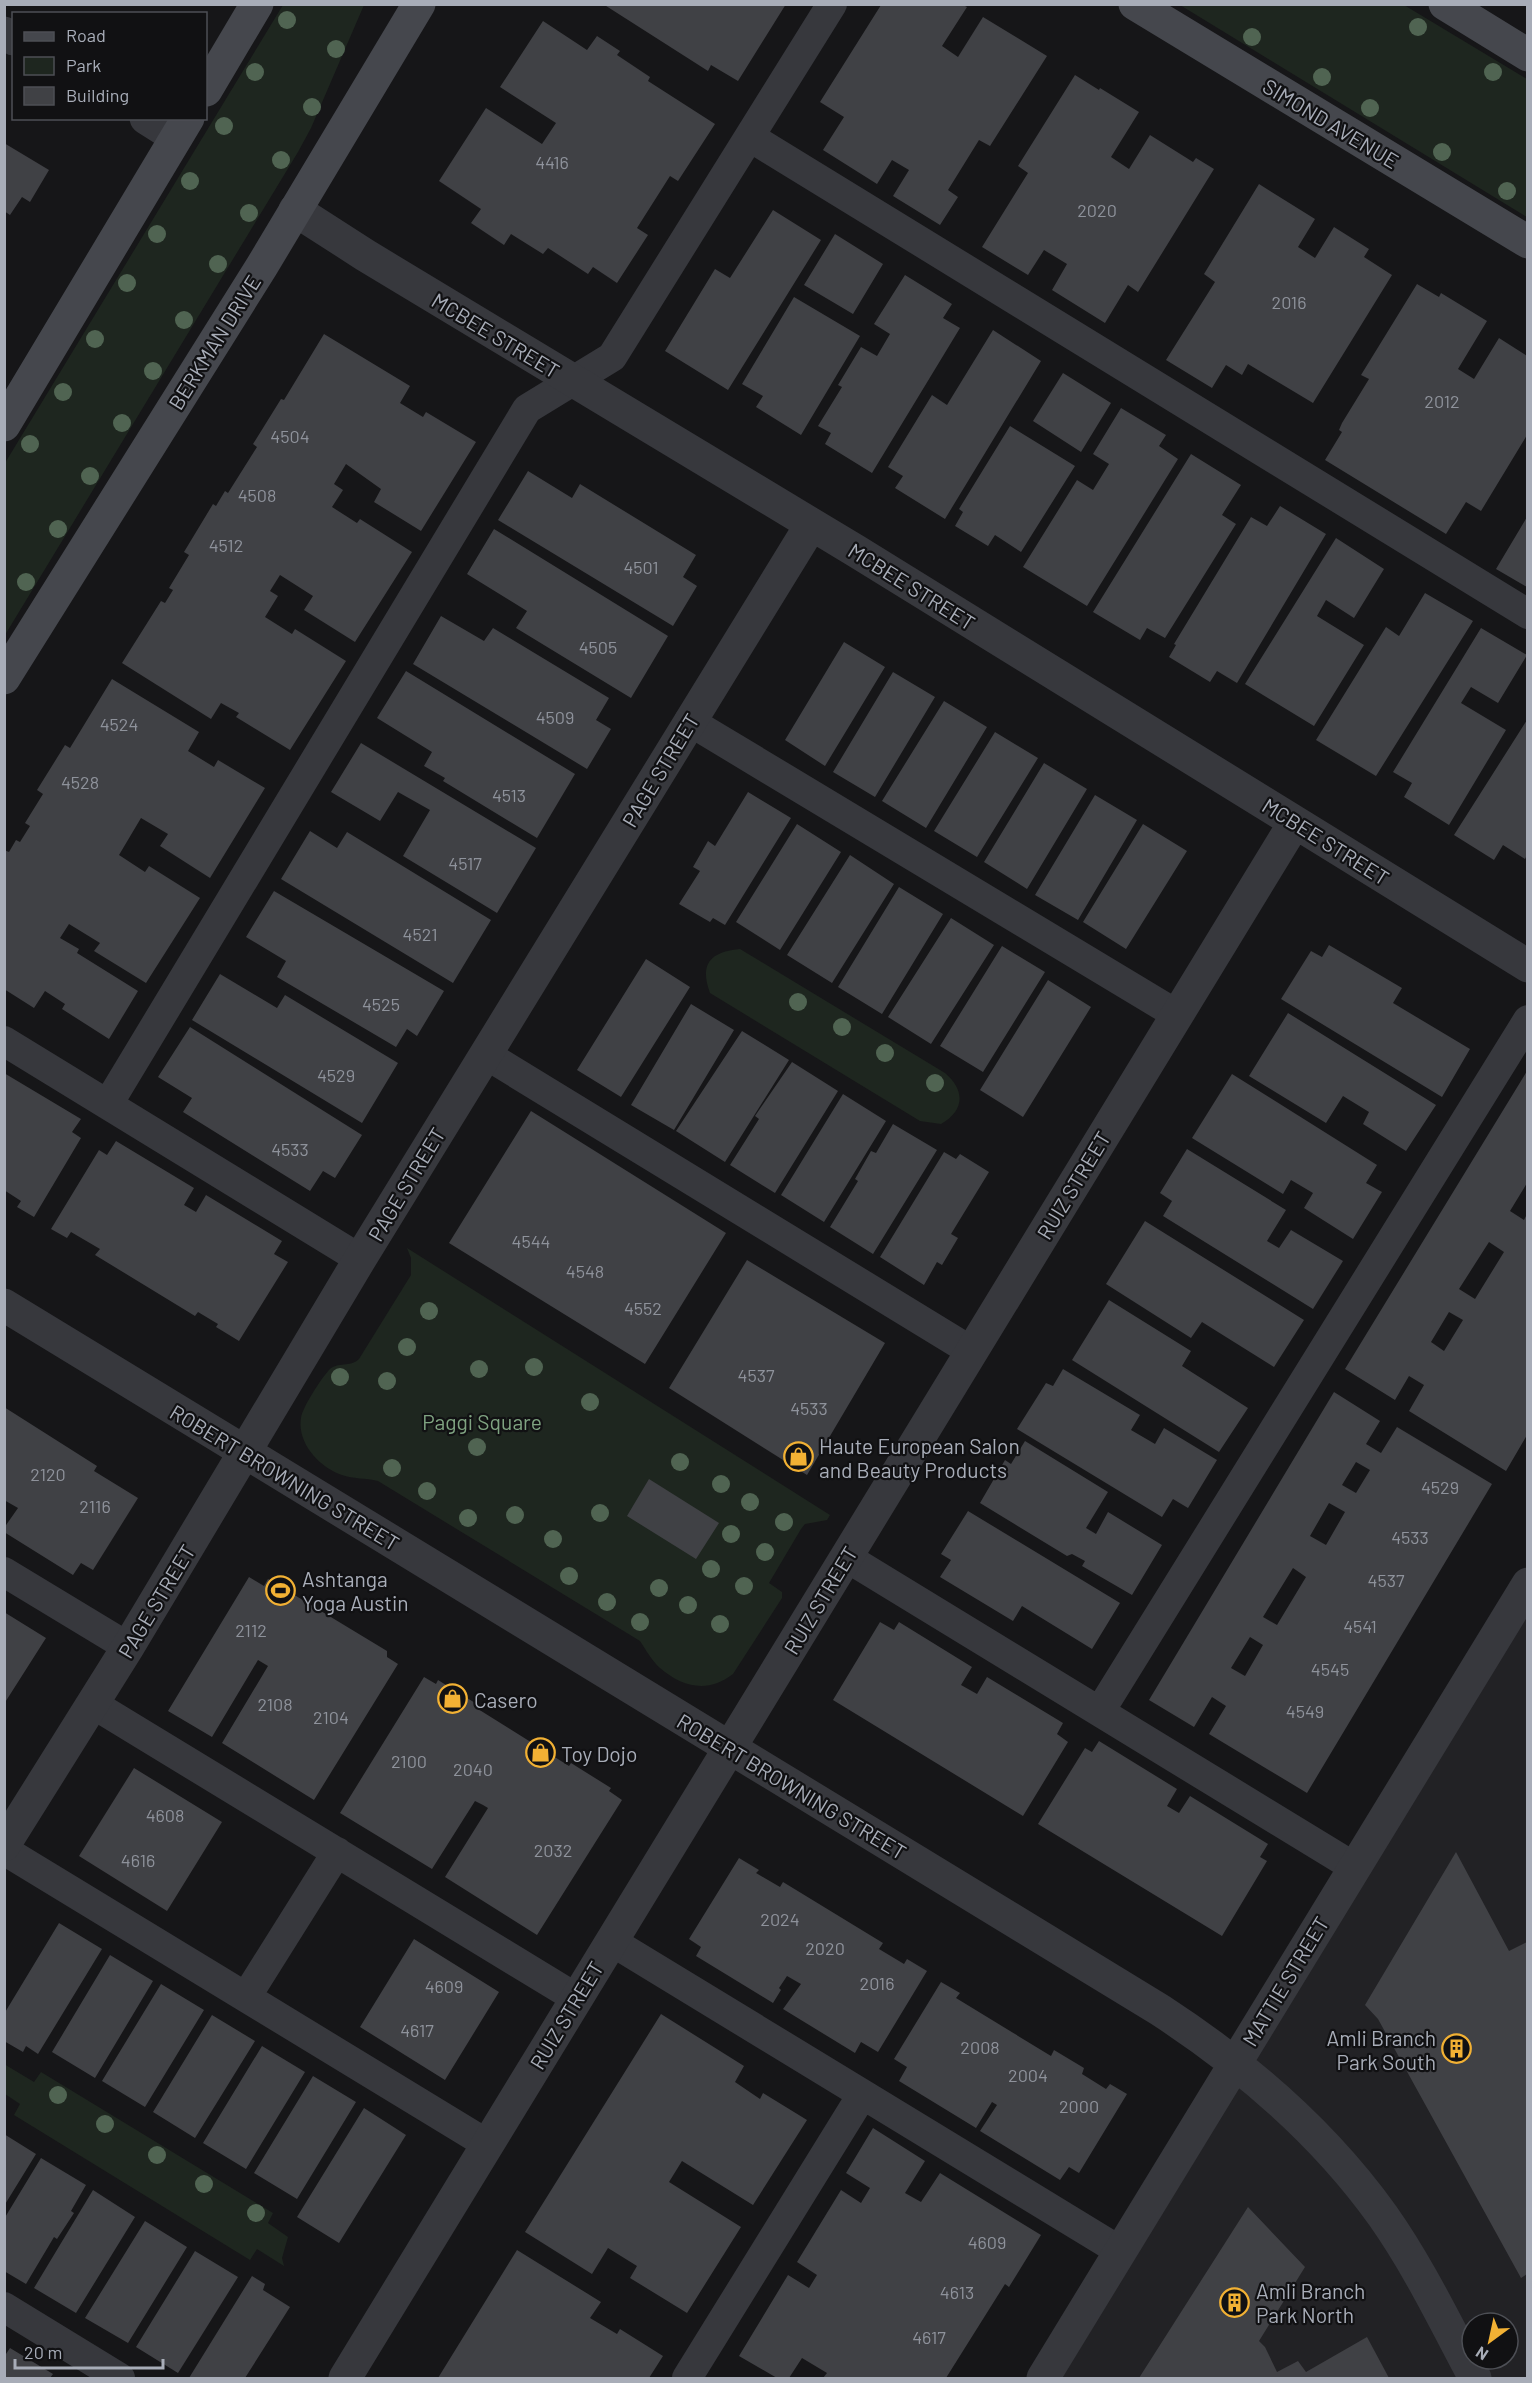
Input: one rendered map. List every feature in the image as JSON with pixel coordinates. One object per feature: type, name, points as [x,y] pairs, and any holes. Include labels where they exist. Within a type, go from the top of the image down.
[{"type":"street","points":[[207,88],[257,4]]},
{"type":"street","name":"BERKMAN DRIVE","points":[[4,678],[295,210],[419,4]]},
{"type":"street","name":"SIMOND AVENUE","points":[[1135,4],[1527,242]]},
{"type":"street","points":[[1445,4],[1527,55]]},
{"type":"street","points":[[4,425],[182,128],[153,120]]},
{"type":"street","name":"MCBEE STREET","points":[[295,210],[1527,966]]},
{"type":"street","name":"PAGE STREET","points":[[4,1845],[128,1647],[360,1259],[811,525]]},
{"type":"street","name":"RUIZ STREET","points":[[345,2379],[970,1351],[1295,822]]},
{"type":"street","name":"ROBERT BROWNING STREET","points":[[4,1305],[1160,2010],[1236,2062],[1276,2095],[1358,2182],[1414,2264],[1475,2379]]},
{"type":"street","name":"MATTIE STREET","points":[[1043,2379],[1527,1584]]},
{"type":"lane","points":[[108,1104],[527,408],[612,357],[832,4]]},
{"type":"lane","points":[[750,137],[1527,614]]},
{"type":"lane","points":[[689,721],[1176,1014]]},
{"type":"lane","points":[[1100,1711],[1527,1020]]},
{"type":"lane","points":[[4,1041],[360,1259]]},
{"type":"lane","points":[[485,1054],[970,1351]]},
{"type":"lane","points":[[846,1557],[1354,1867]]},
{"type":"lane","points":[[4,1572],[128,1647]]},
{"type":"lane","points":[[93,1704],[576,1998]]},
{"type":"lane","points":[[4,1850],[487,2144]]},
{"type":"lane","points":[[246,1997],[337,1852]]},
{"type":"lane","points":[[611,1941],[1120,2252]]},
{"type":"lane","points":[[687,2379],[862,2095]]},
{"type":"lane","points":[[4,2307],[120,2379]]},
{"type":"shaded area","points":[[1527,1580],[1527,2378],[1042,2378]]},
{"type":"green space","points":[[283,5],[364,5],[311,128],[298,152],[5,635],[5,463]]},
{"type":"green space","points":[[1180,5],[1404,5],[1527,79],[1527,217]]},
{"type":"green space","points":[[740,949],[945,1073],[952,1080],[959,1094],[960,1100],[954,1113],[941,1124],[920,1121],[710,993],[706,974],[710,961],[722,953]]},
{"type":"green space","name":"Paggi Square","points":[[407,1248],[830,1515],[827,1520],[805,1524],[801,1529],[769,1583],[782,1592],[782,1598],[733,1674],[715,1684],[705,1686],[687,1684],[678,1680],[657,1665],[640,1641],[378,1481],[342,1475],[325,1466],[311,1453],[302,1436],[301,1418],[305,1407],[329,1370],[359,1359],[411,1275],[411,1258]]},
{"type":"green space","points":[[4,2064],[34,2082],[41,2072],[273,2213],[268,2223],[288,2237],[282,2258],[284,2266],[257,2249],[250,2260],[14,2115],[20,2104],[5,2094]]},
{"type":"building","points":[[603,4],[786,4],[738,81],[711,65],[708,71]]},
{"type":"building","points":[[881,5],[963,5],[967,7],[942,46],[958,57],[983,17],[1047,56],[990,146],[979,140],[948,190],[958,197],[940,225],[893,196],[909,170],[892,160],[877,184],[823,150],[844,117],[820,102]]},
{"type":"building","points":[[543,21],[587,50],[597,36],[620,51],[617,55],[650,77],[648,81],[715,124],[678,181],[670,176],[637,228],[648,235],[617,283],[593,267],[588,274],[548,248],[543,254],[511,234],[504,245],[471,223],[481,209],[439,181],[486,108],[542,144],[556,123],[500,87]]},
{"type":"building","points":[[1075,75],[1139,112],[1111,157],[1129,169],[1150,135],[1193,162],[1196,158],[1214,169],[1138,292],[1128,285],[1105,323],[1052,290],[1067,264],[1044,250],[1028,275],[982,247],[1028,173],[1018,166]]},
{"type":"building","points":[[4,143],[49,170],[30,202],[22,197],[10,215],[4,211]]},
{"type":"building","points":[[1259,184],[1315,219],[1298,247],[1315,258],[1334,227],[1369,249],[1364,257],[1392,275],[1313,403],[1248,364],[1242,375],[1226,365],[1212,388],[1166,360],[1215,282],[1204,274]]},
{"type":"building","points":[[773,210],[821,240],[728,390],[665,351],[715,269],[730,278]]},
{"type":"building","points":[[835,234],[883,264],[853,314],[804,285]]},
{"type":"building","points":[[905,275],[952,304],[943,318],[960,328],[872,473],[825,444],[831,433],[818,426],[842,387],[838,385],[861,347],[877,356],[890,334],[874,324]]},
{"type":"building","points":[[1417,284],[1439,297],[1441,293],[1487,321],[1458,369],[1474,379],[1499,338],[1527,356],[1527,435],[1481,511],[1466,502],[1446,534],[1325,460],[1342,432],[1339,430],[1342,423],[1369,379],[1361,375]]},
{"type":"building","points":[[794,297],[860,336],[801,435],[756,407],[763,396],[742,384]]},
{"type":"building","points":[[993,330],[1041,361],[945,519],[895,488],[903,476],[888,467],[932,395],[947,405]]},
{"type":"building","points":[[324,334],[410,386],[400,403],[423,417],[426,412],[476,442],[421,531],[374,502],[381,489],[346,464],[334,484],[343,490],[332,507],[357,523],[360,519],[412,552],[355,642],[304,610],[313,596],[280,575],[270,591],[278,596],[265,617],[292,634],[295,629],[346,661],[290,750],[236,717],[239,713],[221,703],[211,719],[122,663],[161,601],[165,603],[173,590],[169,588],[189,555],[184,552],[213,504],[216,506],[225,491],[228,493],[257,447],[253,444],[281,399],[284,400]]},
{"type":"building","points":[[1063,373],[1111,403],[1081,452],[1033,421]]},
{"type":"building","points":[[1121,408],[1166,435],[1159,446],[1178,459],[1087,606],[1023,567],[1077,480],[1093,490],[1109,464],[1093,454]]},
{"type":"building","points":[[1010,426],[1075,466],[1021,552],[995,535],[988,546],[955,526],[963,512],[959,509]]},
{"type":"building","points":[[1191,454],[1241,485],[1222,515],[1236,524],[1165,638],[1147,628],[1140,640],[1093,612]]},
{"type":"building","points":[[528,471],[572,498],[580,484],[696,555],[683,577],[697,586],[673,626],[498,520]]},
{"type":"building","points":[[1280,506],[1326,534],[1237,683],[1217,671],[1210,682],[1169,657],[1176,645],[1174,644],[1251,517],[1267,526]]},
{"type":"building","points":[[1527,517],[1527,587],[1496,569]]},
{"type":"building","points":[[494,529],[668,636],[631,698],[516,628],[527,611],[467,574]]},
{"type":"building","points":[[1336,538],[1384,569],[1354,618],[1326,600],[1317,616],[1364,645],[1314,726],[1245,684]]},
{"type":"building","points":[[1425,593],[1473,621],[1376,776],[1316,740],[1386,627],[1399,636]]},
{"type":"building","points":[[441,616],[484,641],[493,628],[609,698],[596,720],[611,729],[587,769],[413,664]]},
{"type":"building","points":[[1481,628],[1527,655],[1498,703],[1471,687],[1461,703],[1506,730],[1449,825],[1404,797],[1412,783],[1393,772]]},
{"type":"building","points":[[844,642],[885,667],[825,766],[785,740]]},
{"type":"building","points":[[406,671],[575,774],[537,838],[443,781],[445,778],[424,766],[432,752],[377,718]]},
{"type":"building","points":[[893,672],[935,697],[875,797],[833,772]]},
{"type":"building","points":[[112,679],[199,732],[188,751],[214,767],[218,760],[265,788],[210,878],[160,846],[168,834],[141,818],[119,855],[145,872],[149,866],[200,898],[146,983],[94,951],[100,943],[69,924],[60,938],[79,949],[77,953],[138,991],[109,1039],[62,1009],[65,1004],[45,991],[34,1008],[4,989],[4,850],[9,852],[16,840],[20,842],[30,826],[25,823],[43,794],[37,790],[65,745],[70,748]]},
{"type":"building","points":[[944,701],[987,727],[926,828],[882,801]]},
{"type":"building","points":[[1527,720],[1527,855],[1525,859],[1503,845],[1494,860],[1454,835]]},
{"type":"building","points":[[995,732],[1038,758],[977,857],[934,831]]},
{"type":"building","points":[[361,743],[536,848],[497,913],[403,856],[430,810],[398,792],[380,821],[331,792]]},
{"type":"building","points":[[1044,763],[1087,789],[1027,889],[984,862]]},
{"type":"building","points":[[748,792],[791,818],[725,925],[713,918],[710,922],[679,904],[700,871],[693,867],[708,841],[715,846]]},
{"type":"building","points":[[1095,795],[1137,820],[1078,920],[1035,895]]},
{"type":"building","points":[[797,824],[841,852],[780,950],[736,922]]},
{"type":"building","points":[[1143,824],[1187,851],[1126,949],[1083,922]]},
{"type":"building","points":[[310,831],[337,848],[347,832],[491,920],[453,983],[281,879]]},
{"type":"building","points":[[850,855],[894,884],[832,983],[787,955]]},
{"type":"building","points":[[899,887],[943,914],[882,1014],[838,987]]},
{"type":"building","points":[[274,891],[444,991],[417,1036],[407,1029],[396,1047],[277,977],[286,961],[246,937]]},
{"type":"building","points":[[951,918],[994,945],[931,1044],[888,1017]]},
{"type":"building","points":[[1329,945],[1402,988],[1393,1003],[1470,1049],[1442,1097],[1281,999],[1311,951],[1322,957]]},
{"type":"building","points":[[1002,946],[1045,972],[983,1072],[940,1046]]},
{"type":"building","points":[[646,959],[690,987],[621,1097],[577,1070]]},
{"type":"building","points":[[220,974],[277,1008],[285,995],[398,1063],[362,1123],[192,1020]]},
{"type":"building","points":[[1048,980],[1091,1007],[1023,1117],[980,1090]]},
{"type":"building","points":[[691,1004],[734,1030],[674,1130],[631,1105]]},
{"type":"building","points":[[1288,1013],[1436,1105],[1406,1151],[1363,1124],[1369,1112],[1343,1096],[1326,1123],[1249,1076]]},
{"type":"building","points":[[190,1027],[362,1135],[335,1178],[323,1171],[310,1191],[183,1112],[192,1098],[158,1077]]},
{"type":"building","points":[[742,1031],[789,1060],[725,1162],[676,1131]]},
{"type":"building","points":[[792,1062],[838,1091],[775,1193],[730,1165],[759,1119],[755,1116]]},
{"type":"building","points":[[1527,1071],[1527,1183],[1510,1211],[1524,1220],[1527,1214],[1527,1435],[1506,1471],[1409,1411],[1424,1385],[1409,1376],[1395,1400],[1345,1369]],"holes":[[[1489,1242],[1504,1252],[1475,1299],[1459,1289]],[[1449,1312],[1463,1320],[1444,1351],[1431,1342]]]},
{"type":"building","points":[[4,1073],[81,1119],[72,1132],[81,1138],[34,1217],[17,1207],[21,1201],[4,1190]]},
{"type":"building","points":[[1232,1074],[1377,1165],[1366,1183],[1382,1192],[1353,1239],[1304,1208],[1313,1193],[1291,1180],[1283,1194],[1192,1138]]},
{"type":"building","points":[[843,1094],[886,1121],[824,1222],[781,1195]]},
{"type":"building","points":[[531,1111],[726,1233],[645,1364],[449,1243]]},
{"type":"building","points":[[893,1124],[937,1150],[873,1254],[830,1227],[858,1181],[855,1179],[871,1151],[876,1153]]},
{"type":"building","points":[[116,1141],[194,1188],[184,1205],[196,1212],[206,1195],[282,1241],[274,1254],[288,1262],[239,1341],[216,1327],[218,1324],[198,1312],[195,1316],[95,1255],[100,1249],[71,1232],[67,1238],[51,1229],[99,1150],[107,1155]]},
{"type":"building","points":[[1187,1149],[1286,1210],[1267,1241],[1279,1248],[1291,1230],[1343,1261],[1313,1309],[1163,1216],[1172,1201],[1160,1193]]},
{"type":"building","points":[[944,1152],[956,1159],[960,1154],[989,1172],[951,1234],[958,1238],[942,1265],[937,1262],[924,1285],[880,1257]]},
{"type":"building","points":[[1145,1221],[1304,1320],[1274,1367],[1202,1322],[1191,1338],[1106,1284]]},
{"type":"building","points":[[747,1260],[885,1343],[807,1475],[669,1388]]},
{"type":"building","points":[[1109,1300],[1191,1351],[1182,1366],[1248,1408],[1219,1452],[1072,1360]]},
{"type":"building","points":[[1063,1369],[1140,1415],[1131,1430],[1155,1444],[1164,1428],[1217,1460],[1188,1508],[1173,1499],[1162,1517],[1017,1429],[1046,1383],[1053,1386]]},
{"type":"building","points":[[1334,1392],[1380,1421],[1366,1444],[1381,1453],[1397,1427],[1492,1484],[1307,1793],[1209,1734],[1226,1706],[1212,1697],[1194,1727],[1149,1700]],"holes":[[[1356,1462],[1370,1470],[1356,1493],[1342,1485]],[[1329,1503],[1345,1512],[1326,1545],[1310,1536]],[[1293,1568],[1306,1577],[1277,1625],[1263,1617]],[[1250,1637],[1263,1645],[1245,1676],[1231,1668]]]},
{"type":"building","points":[[4,1407],[97,1466],[94,1471],[138,1498],[93,1570],[81,1563],[73,1575],[4,1532],[4,1528],[18,1508],[4,1500]]},
{"type":"building","points":[[1025,1441],[1108,1492],[1086,1528],[1096,1534],[1108,1512],[1162,1545],[1132,1595],[1082,1566],[1085,1561],[1072,1554],[1067,1556],[980,1503],[1005,1460],[1011,1464]]},
{"type":"building","points":[[649,1479],[719,1523],[696,1559],[627,1516]]},
{"type":"building","points":[[968,1511],[1120,1603],[1092,1649],[1022,1606],[1013,1621],[940,1577],[951,1560],[941,1554]]},
{"type":"building","points":[[249,1577],[264,1586],[268,1579],[387,1651],[387,1657],[398,1664],[314,1800],[222,1743],[268,1666],[258,1660],[212,1737],[168,1711]]},
{"type":"building","points":[[4,1612],[46,1638],[4,1704]]},
{"type":"building","points":[[880,1622],[894,1630],[899,1622],[972,1667],[961,1685],[977,1694],[987,1677],[1063,1723],[1057,1734],[1068,1742],[1023,1816],[833,1700]]},
{"type":"building","points":[[424,1677],[436,1684],[438,1680],[480,1706],[478,1709],[569,1766],[571,1763],[611,1788],[609,1791],[622,1800],[537,1935],[445,1877],[488,1808],[475,1801],[432,1869],[340,1813]]},
{"type":"building","points":[[1099,1741],[1177,1789],[1167,1806],[1179,1813],[1190,1796],[1268,1844],[1260,1857],[1267,1861],[1222,1936],[1038,1824],[1085,1748],[1092,1752]]},
{"type":"building","points":[[134,1768],[222,1822],[167,1911],[79,1856]]},
{"type":"building","name":"Amli Branch Park South","points":[[1456,1852],[1509,1951],[1527,1942],[1527,2274],[1521,2278],[1378,2019],[1365,2005]]},
{"type":"building","points":[[739,1858],[759,1870],[756,1873],[780,1887],[783,1882],[883,1943],[879,1949],[904,1964],[907,1959],[927,1971],[878,2052],[861,2042],[855,2053],[783,2009],[801,1984],[787,1976],[773,2003],[696,1956],[701,1947],[689,1939]]},
{"type":"building","points":[[59,1923],[102,1949],[38,2054],[26,2046],[23,2052],[4,2041],[4,2014]]},
{"type":"building","points":[[414,1939],[499,1992],[445,2080],[360,2027]]},
{"type":"building","points":[[110,1955],[153,1981],[95,2078],[52,2052]]},
{"type":"building","points":[[941,1982],[960,1993],[956,1998],[1051,2056],[1054,2050],[1084,2068],[1082,2074],[1106,2089],[1110,2084],[1127,2094],[1079,2173],[1069,2167],[1060,2180],[980,2131],[997,2105],[992,2102],[976,2128],[899,2081],[907,2067],[894,2059]]},
{"type":"building","points":[[161,1984],[204,2010],[145,2107],[102,2081]]},
{"type":"building","points":[[661,2014],[744,2066],[735,2082],[760,2099],[763,2093],[807,2120],[753,2205],[682,2161],[669,2182],[741,2227],[687,2313],[630,2278],[637,2266],[608,2248],[592,2274],[525,2232]]},
{"type":"building","points":[[212,2015],[255,2041],[195,2138],[153,2112]]},
{"type":"building","points":[[262,2046],[305,2072],[246,2169],[203,2143]]},
{"type":"building","points":[[313,2076],[356,2102],[297,2199],[254,2173]]},
{"type":"building","points":[[364,2108],[406,2135],[339,2243],[297,2217]]},
{"type":"building","points":[[873,2128],[925,2161],[905,2193],[921,2202],[940,2173],[1041,2235],[1009,2287],[1005,2284],[946,2378],[823,2378],[827,2373],[802,2358],[789,2378],[777,2378],[739,2356],[788,2275],[809,2288],[817,2275],[797,2262],[841,2190],[861,2203],[870,2188],[846,2173]]},
{"type":"building","points":[[4,2134],[36,2154],[4,2206]]},
{"type":"building","points":[[41,2158],[86,2185],[71,2211],[74,2213],[57,2239],[54,2237],[26,2284],[4,2271],[4,2219]]},
{"type":"building","points":[[93,2190],[135,2217],[76,2313],[34,2288]]},
{"type":"building","name":"Amli Branch Park North","points":[[1248,2207],[1305,2267],[1259,2341],[1265,2347],[1277,2372],[1298,2361],[1306,2372],[1367,2337],[1389,2378],[1139,2378]]},
{"type":"building","points":[[145,2221],[187,2247],[128,2343],[85,2318]]},
{"type":"building","points":[[517,2250],[601,2302],[590,2318],[617,2334],[620,2329],[663,2356],[649,2378],[438,2378]]},
{"type":"building","points":[[195,2251],[238,2277],[178,2373],[136,2347]]},
{"type":"building","points":[[252,2276],[265,2284],[263,2290],[290,2307],[245,2378],[189,2378]]},
{"type":"building","points":[[10,2348],[53,2374],[50,2378],[4,2378],[4,2357]]},
{"type":"place","name":"Haute European Salon and Beauty Products","points":[[798,1457]]},
{"type":"place","name":"Ashtanga Yoga Austin","points":[[281,1590]]},
{"type":"place","name":"Casero","points":[[453,1699]]},
{"type":"place","name":"Toy Dojo","points":[[540,1753]]},
{"type":"place","name":"Amli Branch Park South","points":[[1457,2049]]},
{"type":"place","name":"Amli Branch Park North","points":[[1235,2302]]}]
